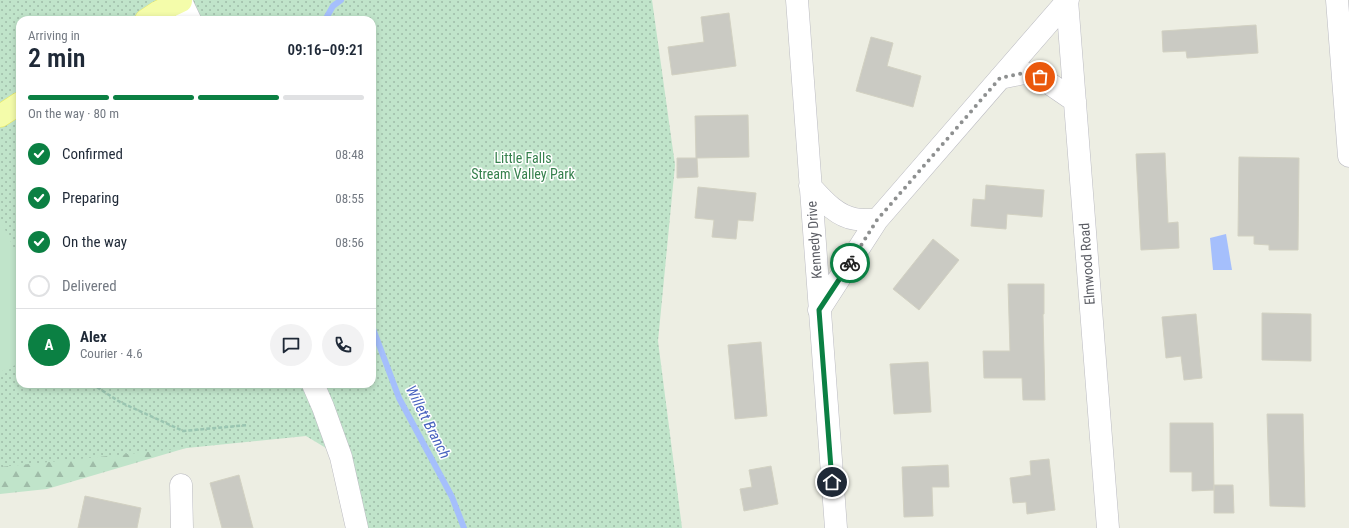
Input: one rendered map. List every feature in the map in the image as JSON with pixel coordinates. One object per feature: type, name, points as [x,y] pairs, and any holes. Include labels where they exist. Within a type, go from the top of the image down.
[{"type":"main road","points":[[154,13],[184,7]]},
{"type":"main road","points":[[0,116],[16,106]]},
{"type":"street","name":"Kennedy Drive","points":[[797,0],[836,528]]},
{"type":"street","points":[[819,310],[877,220],[1068,0]]},
{"type":"street","name":"Elmwood Road","points":[[1068,0],[1108,528]]},
{"type":"street","points":[[1338,0],[1349,156]]},
{"type":"street","points":[[1000,78],[1024,73],[1040,77],[1075,101]]},
{"type":"street","points":[[810,186],[826,204],[838,212],[854,219],[877,220]]},
{"type":"street","points":[[316,388],[341,457],[357,528]]},
{"type":"street","points":[[181,485],[182,528]]},
{"type":"path","points":[[98,388],[120,402],[183,431],[248,425]]},
{"type":"green space","name":"Little Falls Stream Valley Park","points":[[0,0],[652,0],[675,165],[658,341],[682,528],[354,528],[341,457],[306,436],[0,467]]},
{"type":"green space","points":[[0,219],[16,253],[16,365],[0,372]]},
{"type":"green space","points":[[0,430],[220,438],[47,489],[0,494]]},
{"type":"water","points":[[1226,234],[1232,270],[1213,270],[1210,238]]},
{"type":"building","points":[[729,13],[736,66],[672,75],[668,47],[704,42],[701,17]]},
{"type":"building","points":[[1256,25],[1258,53],[1187,58],[1186,51],[1163,52],[1162,31]]},
{"type":"building","points":[[871,37],[893,43],[887,66],[921,76],[913,107],[856,91]]},
{"type":"building","points":[[748,115],[749,157],[697,158],[698,177],[677,178],[677,158],[696,158],[695,116]]},
{"type":"building","points":[[1165,153],[1168,223],[1178,222],[1179,248],[1141,250],[1136,154]]},
{"type":"building","points":[[1239,157],[1299,158],[1298,250],[1269,250],[1269,245],[1254,244],[1254,236],[1238,236]]},
{"type":"building","points":[[986,185],[1044,190],[1042,217],[1007,214],[1006,229],[971,226],[973,199],[985,200]]},
{"type":"building","points":[[698,187],[756,193],[753,221],[738,220],[736,239],[712,237],[714,220],[695,218]]},
{"type":"building","points":[[933,239],[959,260],[919,310],[893,289]]},
{"type":"building","points":[[1008,284],[1044,284],[1043,314],[1045,400],[1023,400],[1022,378],[984,378],[983,351],[1010,351]]},
{"type":"building","points":[[1262,313],[1311,314],[1311,361],[1262,360]]},
{"type":"building","points":[[1196,314],[1202,378],[1184,380],[1181,356],[1166,358],[1162,317]]},
{"type":"building","points":[[761,342],[767,416],[735,419],[728,345]]},
{"type":"building","points":[[928,362],[931,412],[894,414],[890,364]]},
{"type":"building","points":[[1267,414],[1303,414],[1305,507],[1270,506]]},
{"type":"building","points":[[1170,423],[1213,423],[1214,490],[1192,491],[1192,472],[1170,472]]},
{"type":"building","points":[[1049,459],[1055,510],[1027,514],[1026,502],[1013,503],[1010,478],[1031,475],[1030,461]]},
{"type":"building","points":[[948,465],[949,487],[932,487],[933,516],[904,517],[902,467]]},
{"type":"building","points":[[771,466],[778,504],[744,511],[740,489],[752,487],[749,470]]},
{"type":"building","points":[[239,475],[253,528],[222,528],[210,483]]},
{"type":"building","points":[[1214,485],[1233,485],[1234,513],[1214,513]]},
{"type":"building","points":[[85,496],[141,508],[137,528],[78,528]]},
{"type":"waterway","name":"Willett Branch","points":[[327,16],[333,6],[341,0]]},
{"type":"waterway","name":"Willett Branch","points":[[376,337],[399,398],[452,497],[464,528]]},
{"type":"way so far","points":[[850,263],[877,220],[1000,78],[1024,73],[1040,77]]},
{"type":"route","points":[[832,482],[819,310],[850,263]]}]
